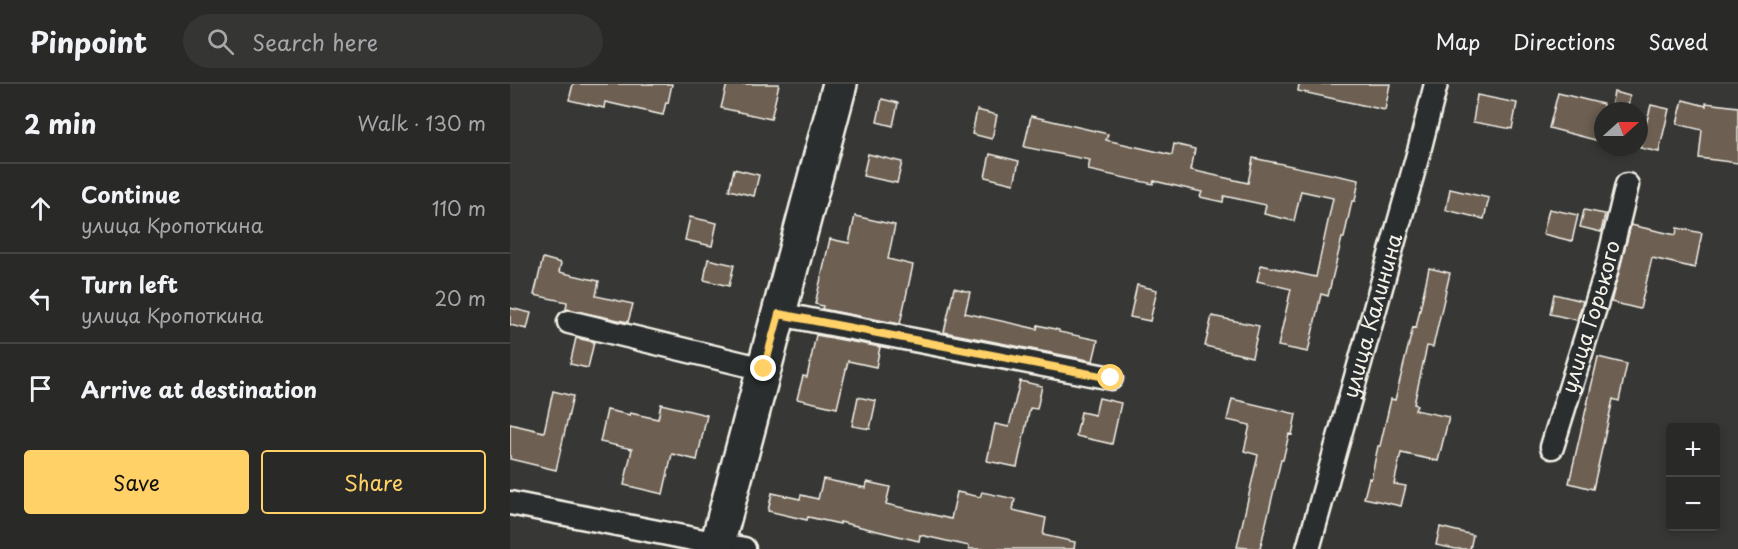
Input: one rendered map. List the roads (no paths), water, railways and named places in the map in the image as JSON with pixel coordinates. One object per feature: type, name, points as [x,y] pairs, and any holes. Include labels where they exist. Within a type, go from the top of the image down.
[{"type":"main road","points":[[726,547],[764,369],[840,84]]},
{"type":"street","name":"улица Калинина","points":[[1308,549],[1436,84]]},
{"type":"street","name":"улица Горького","points":[[1552,447],[1606,272],[1627,185]]},
{"type":"street","points":[[779,314],[1111,378]]},
{"type":"street","points":[[569,322],[764,369]]},
{"type":"street","points":[[510,503],[726,547]]}]
